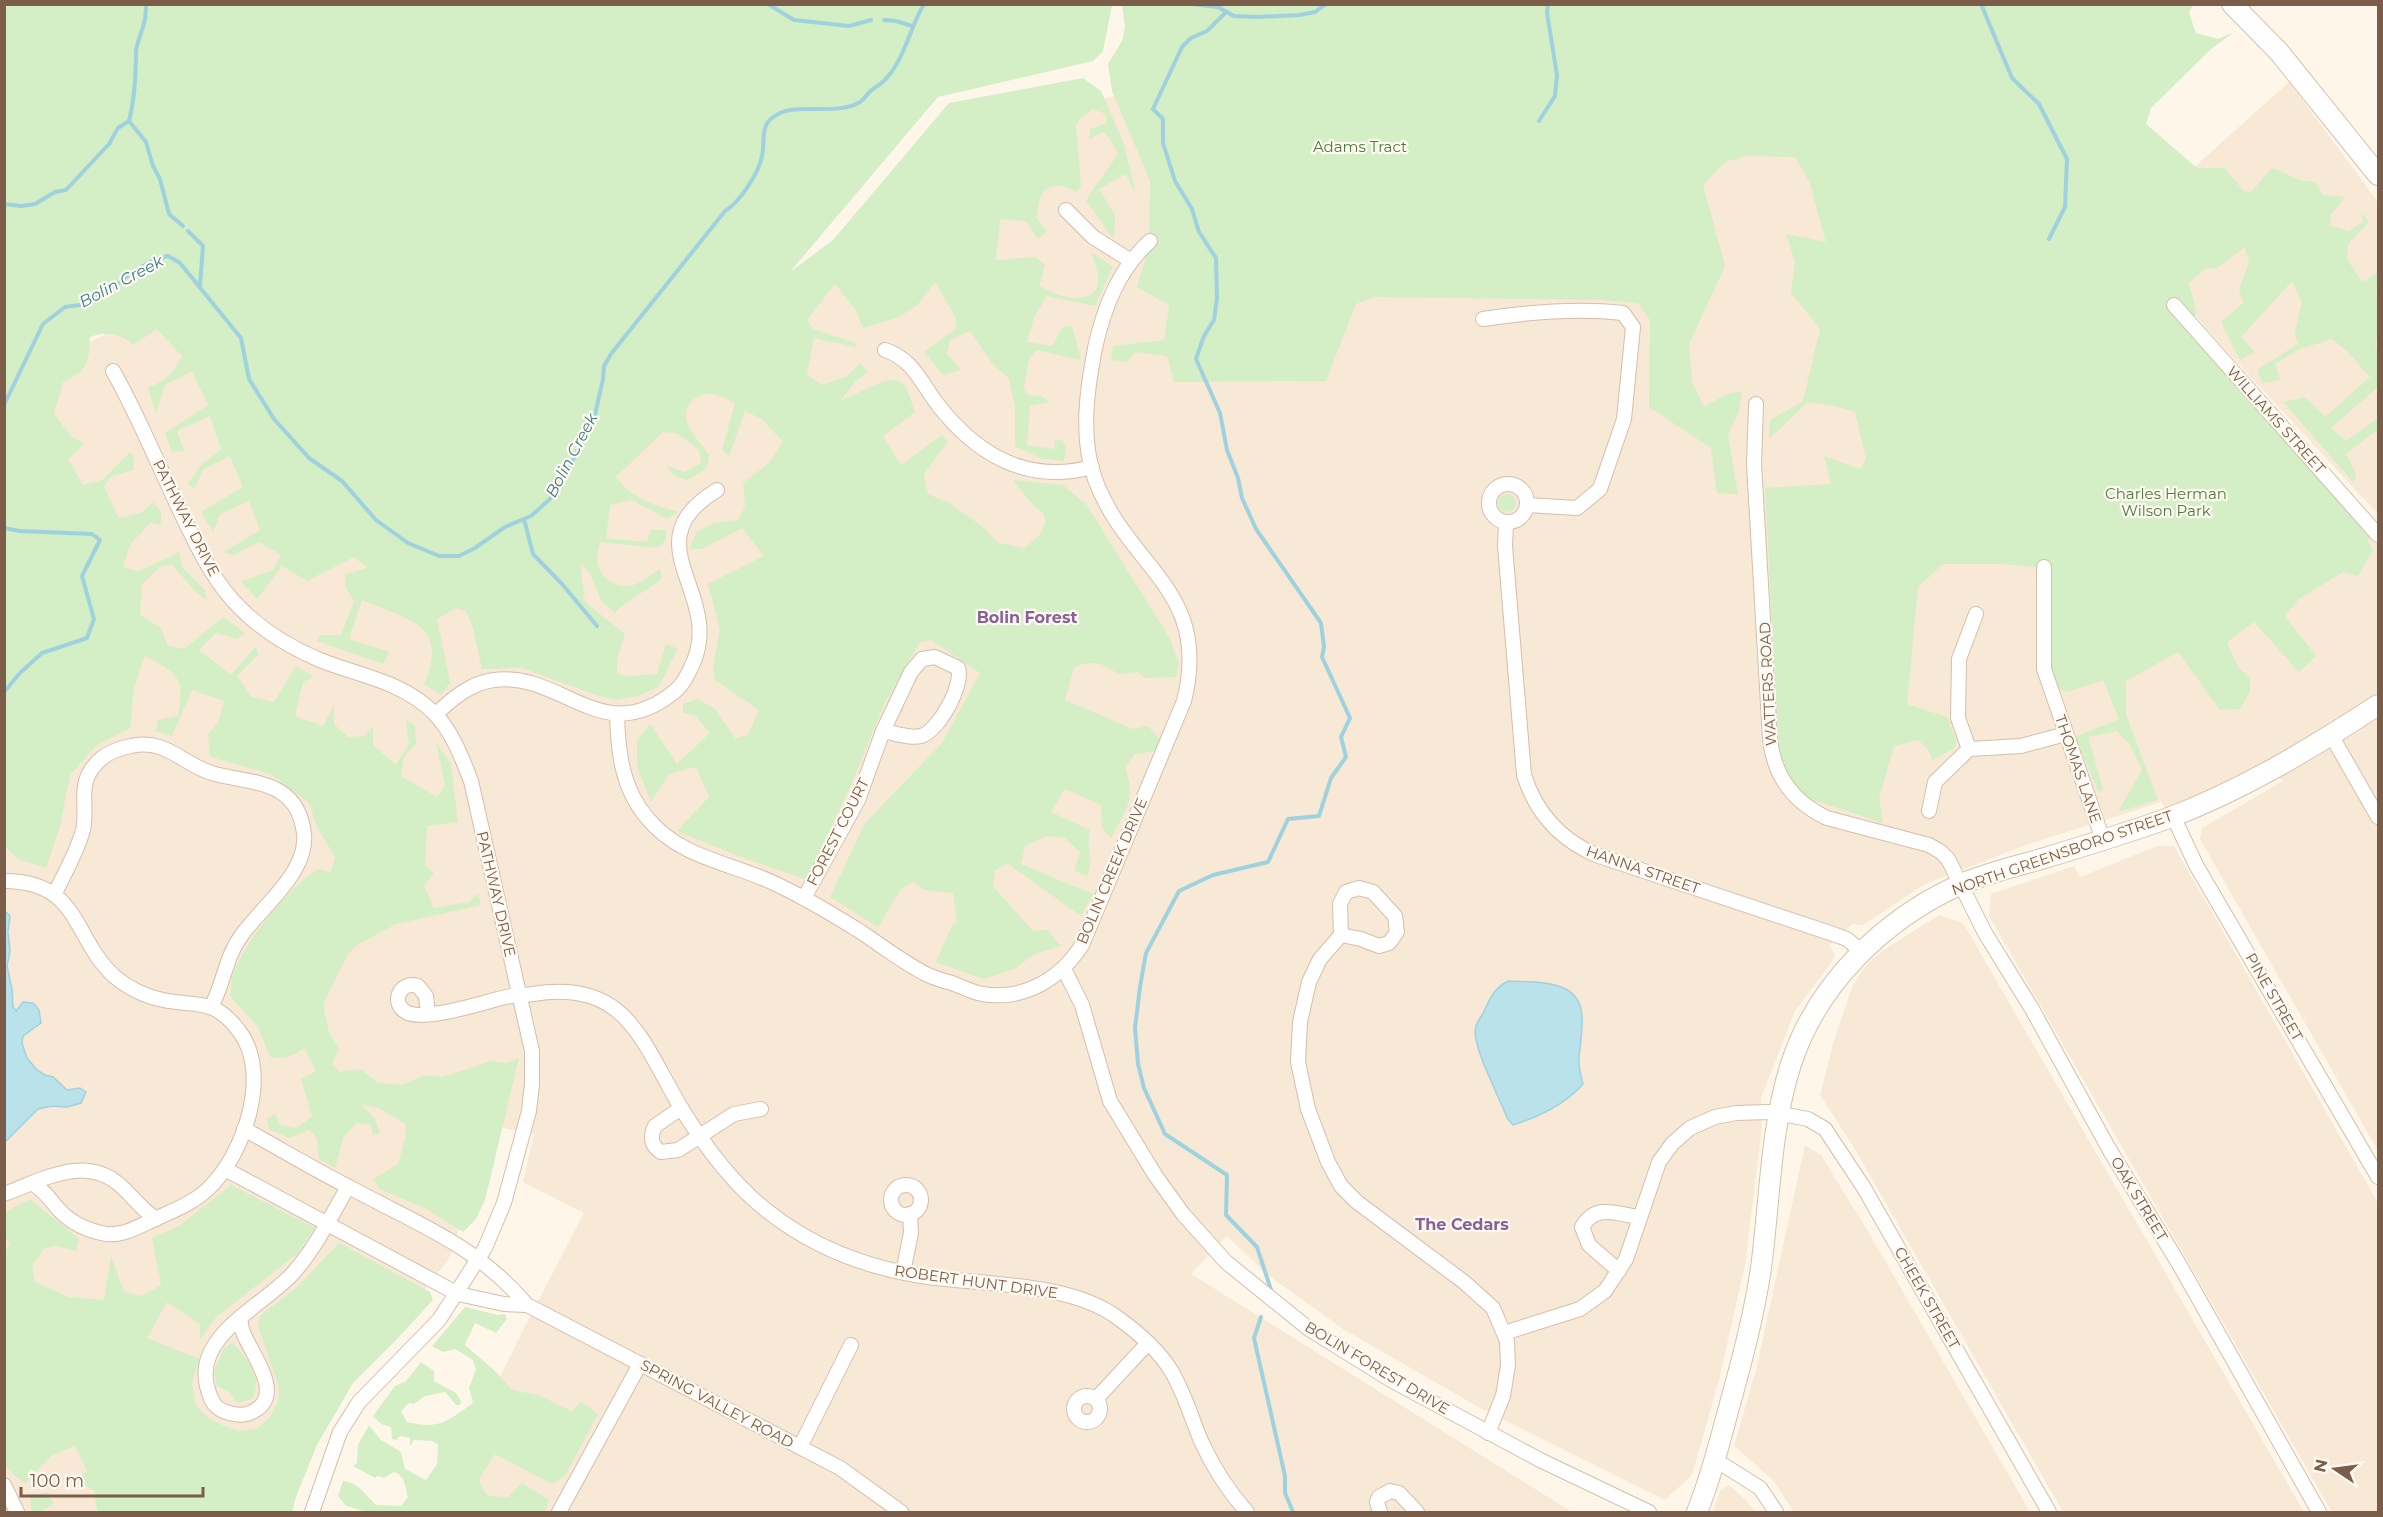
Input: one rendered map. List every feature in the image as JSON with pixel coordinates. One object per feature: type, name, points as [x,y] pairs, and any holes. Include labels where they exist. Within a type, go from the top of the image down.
[{"type":"main road","points":[[2232,4],[2279,52],[2379,175]]},
{"type":"main road","name":"NORTH GREENSBORO STREET","points":[[1698,1512],[1743,1356],[1760,1270],[1779,1113],[1791,1064],[1808,1023],[1834,983],[1862,952],[1902,918],[1961,884],[2173,816],[2248,781],[2331,735],[2379,705]]},
{"type":"street","points":[[1066,210],[1093,237],[1131,261]]},
{"type":"street","name":"BOLIN CREEK DRIVE","points":[[618,714],[620,762],[627,787],[647,819],[659,831],[685,849],[776,883],[927,974],[981,994],[1018,993],[1036,987],[1064,969],[1082,945],[1184,701],[1190,680],[1190,641],[1178,605],[1171,591],[1126,536],[1110,512],[1092,467],[1088,439],[1087,410],[1091,368],[1107,306],[1120,276],[1150,241]]},
{"type":"street","name":"WILLIAMS STREET","points":[[2174,305],[2379,535]]},
{"type":"street","points":[[1483,319],[1528,312],[1607,311],[1623,313],[1633,327],[1624,419],[1600,489],[1577,508],[1527,505]]},
{"type":"street","points":[[885,350],[902,357],[912,366],[953,424],[981,448],[998,458],[1024,468],[1051,473],[1076,472],[1092,467]]},
{"type":"street","name":"PATHWAY DRIVE","points":[[113,371],[129,399],[203,558],[221,586],[238,606],[268,632],[302,652],[397,686],[436,714],[459,751],[471,781],[532,1051],[529,1111],[504,1203],[494,1230],[458,1294],[439,1320],[359,1402],[340,1432],[312,1512]]},
{"type":"street","name":"WATTERS ROAD","points":[[1756,404],[1754,464],[1770,739],[1776,768],[1791,794],[1827,818],[1929,844],[1948,859],[1961,884]]},
{"type":"street","points":[[1509,484],[1516,486],[1525,495],[1527,505],[1518,520],[1506,523],[1494,517],[1488,505],[1489,498],[1496,487],[1509,484]]},
{"type":"street","points":[[436,714],[467,689],[492,680],[509,679],[538,686],[596,711],[618,714],[650,706],[665,698],[683,682],[691,668],[700,640],[701,626],[694,596],[679,554],[679,540],[686,518],[696,504],[717,490]]},
{"type":"street","name":"HANNA STREET","points":[[1506,523],[1505,546],[1523,765],[1529,791],[1549,823],[1561,836],[1596,855],[1847,939],[1862,952]]},
{"type":"street","name":"THOMAS LANE","points":[[2044,567],[2044,669],[2103,840]]},
{"type":"street","points":[[1969,749],[1958,718],[1959,659],[1976,614]]},
{"type":"street","name":"FOREST COURT","points":[[804,898],[858,800],[883,731],[911,672],[922,659],[936,657],[958,668],[960,675],[958,684],[942,717],[930,732],[920,737],[883,731]]},
{"type":"street","points":[[1929,812],[1935,782],[1969,749],[2021,746],[2066,734]]},
{"type":"street","points":[[2331,735],[2379,817]]},
{"type":"street","points":[[55,893],[83,828],[84,787],[89,775],[100,759],[116,749],[150,744],[168,749],[214,774],[275,788],[289,798],[300,815],[304,836],[298,862],[290,880],[240,937],[230,955],[211,1007]]},
{"type":"street","name":"PINE STREET","points":[[2173,816],[2196,865],[2379,1177]]},
{"type":"street","points":[[4,881],[27,884],[55,893],[75,917],[103,964],[126,986],[136,993],[165,1001],[202,1003],[211,1007],[237,1027],[248,1045],[252,1059],[254,1083],[244,1129],[225,1169],[210,1188],[195,1200],[123,1233],[109,1234],[96,1232],[70,1220],[47,1194],[33,1184]]},
{"type":"street","name":"OAK STREET","points":[[1961,884],[1985,933],[2032,1009],[2109,1149],[2197,1295],[2319,1512]]},
{"type":"street","points":[[1341,935],[1361,939],[1378,946],[1389,943],[1397,932],[1395,916],[1373,892],[1359,888],[1346,892],[1340,904],[1341,935],[1320,958],[1309,982],[1300,1022],[1298,1062],[1302,1090],[1328,1162],[1341,1186],[1357,1202],[1464,1282],[1493,1308],[1507,1341],[1508,1365],[1503,1396],[1488,1433]]},
{"type":"street","name":"BOLIN FOREST DRIVE","points":[[1064,969],[1082,1005],[1110,1101],[1155,1175],[1206,1242],[1246,1280],[1310,1329],[1391,1380],[1488,1433],[1649,1512]]},
{"type":"street","name":"ROBERT HUNT DRIVE","points":[[428,1013],[521,996],[566,991],[592,996],[611,1007],[627,1020],[645,1040],[681,1108],[718,1163],[741,1188],[788,1226],[832,1251],[867,1264],[903,1272],[1026,1287],[1081,1299],[1107,1310],[1147,1344],[1169,1367],[1180,1387],[1202,1444],[1226,1485],[1247,1512]]},
{"type":"street","points":[[681,1108],[655,1126],[651,1135],[653,1145],[661,1152],[678,1150],[734,1114],[761,1109]]},
{"type":"street","name":"CHEEK STREET","points":[[1504,1333],[1580,1309],[1605,1292],[1632,1245],[1659,1162],[1672,1144],[1690,1128],[1715,1117],[1736,1113],[1779,1113],[1817,1123],[1832,1138],[1947,1332],[2049,1512]]},
{"type":"street","name":"SPRING VALLEY ROAD","points":[[244,1129],[348,1187],[447,1238],[479,1258],[513,1288],[527,1305],[840,1468],[901,1512]]},
{"type":"street","name":"SPRING VALLEY ROAD","points":[[225,1169],[458,1294],[504,1304],[527,1305]]},
{"type":"street","points":[[4,1194],[63,1171],[89,1170],[122,1186],[142,1210],[156,1219]]},
{"type":"street","points":[[240,1318],[243,1331],[265,1373],[267,1385],[264,1400],[256,1409],[245,1415],[230,1413],[216,1406],[209,1394],[205,1379],[208,1364],[222,1334],[240,1318],[281,1287],[294,1273],[348,1187]]},
{"type":"street","points":[[1619,1271],[1589,1245],[1582,1227],[1588,1216],[1595,1212],[1640,1217]]},
{"type":"street","points":[[903,1272],[911,1233],[910,1214]]},
{"type":"street","points":[[1096,1399],[1147,1344]]},
{"type":"street","points":[[800,1447],[851,1345]]},
{"type":"street","points":[[559,1512],[640,1364]]},
{"type":"street","points":[[1714,1459],[1760,1488],[1776,1512]]},
{"type":"street","points":[[4,1485],[17,1512]]},
{"type":"street","points":[[1380,1512],[1377,1502],[1379,1497],[1390,1491],[1399,1493],[1412,1511]]},
{"type":"shaded area","points":[[2289,82],[2378,202],[2378,514],[2220,344],[2177,294],[2181,179]]},
{"type":"shaded area","points":[[1133,93],[1676,158],[1809,140],[1889,442],[2009,461],[2015,485],[2229,618],[2372,537],[2378,545],[2378,1151],[2200,839],[2202,828],[2283,781],[2269,770],[2168,818],[2162,802],[2026,845],[1925,884],[1863,925],[1852,924],[1829,946],[1835,954],[1831,963],[1795,1011],[1761,1098],[1762,1127],[1745,1265],[1719,1380],[1692,1475],[1665,1500],[1480,1408],[1343,1329],[1268,1275],[1227,1236],[1191,1274],[1572,1512],[426,1512],[473,1432],[584,1213],[523,1182],[534,1134],[494,1126],[449,1259],[371,1356],[276,1494],[5,1320],[4,726],[27,375],[173,299],[688,362],[976,122]]},
{"type":"shaded area","points":[[2157,846],[2174,846],[2378,1203],[2378,1512],[2332,1512],[1989,916],[1991,894],[2074,866],[2080,877]]},
{"type":"shaded area","points":[[1939,915],[1963,923],[2304,1512],[2063,1512],[1853,1146],[1820,1095],[1835,1037],[1852,988],[1860,974],[1869,962],[1885,949]]},
{"type":"shaded area","points":[[1805,1145],[1821,1155],[1872,1238],[2030,1512],[1794,1512],[1773,1480],[1734,1446],[1756,1370]]},
{"type":"shaded area","points":[[5,1399],[56,1405],[99,1496],[95,1512],[5,1512]]},
{"type":"shaded area","points":[[1729,1485],[1756,1512],[1713,1512],[1720,1490]]},
{"type":"green space","points":[[4,5],[1112,5],[1103,51],[1093,61],[938,97],[790,272],[833,240],[949,103],[1083,78],[1101,91],[1124,144],[1136,194],[1126,174],[1099,189],[1115,215],[1114,239],[1086,201],[1118,153],[1103,132],[1089,139],[1090,129],[1107,123],[1105,114],[1093,109],[1080,118],[1076,125],[1081,187],[1076,192],[1062,186],[1048,188],[1040,198],[1036,217],[1047,231],[1038,239],[1026,221],[1000,219],[996,260],[1035,257],[1045,265],[1039,286],[1055,293],[1071,298],[1083,298],[1096,290],[1097,269],[1091,252],[1113,267],[1095,306],[1047,296],[1034,317],[1027,342],[1052,346],[1063,327],[1072,326],[1081,360],[1036,350],[1029,359],[1024,388],[1028,395],[1041,396],[1049,402],[1030,406],[1027,445],[1054,449],[1055,439],[1062,440],[1066,446],[1064,461],[1042,459],[1015,446],[1015,406],[1009,379],[992,363],[970,331],[950,340],[947,354],[961,370],[943,375],[924,352],[956,329],[956,318],[935,282],[918,304],[901,316],[863,328],[855,309],[835,284],[807,320],[813,329],[856,343],[856,347],[814,338],[807,374],[822,385],[846,377],[860,363],[868,372],[856,381],[840,401],[884,381],[897,380],[906,387],[915,412],[883,436],[901,465],[942,435],[948,442],[924,474],[928,494],[951,504],[983,527],[998,543],[1025,548],[1040,534],[1046,522],[1043,513],[1033,505],[1013,480],[1063,485],[1086,504],[1169,637],[1179,664],[1176,677],[1145,678],[1138,672],[1118,674],[1097,663],[1074,667],[1065,700],[1133,729],[1148,726],[1161,741],[1156,751],[1135,754],[1125,767],[1130,796],[1111,838],[1102,828],[1101,805],[1065,789],[1051,812],[1090,830],[1090,864],[1087,876],[1074,871],[1080,852],[1065,838],[1047,836],[1025,846],[1021,864],[1093,894],[1081,916],[1007,863],[995,871],[993,886],[1033,931],[1047,930],[1061,946],[1033,955],[1016,968],[984,979],[936,962],[952,926],[957,922],[953,893],[925,890],[913,882],[901,889],[878,927],[830,897],[865,823],[942,743],[980,673],[931,640],[920,642],[884,704],[852,783],[807,880],[677,831],[709,797],[696,767],[669,774],[651,802],[637,766],[637,740],[650,724],[677,764],[710,733],[696,716],[683,713],[683,704],[698,699],[715,709],[735,738],[748,735],[759,710],[715,680],[713,665],[720,630],[708,584],[764,556],[742,528],[702,549],[690,549],[696,532],[714,523],[738,520],[745,507],[743,483],[769,463],[783,442],[762,419],[745,411],[729,456],[722,450],[735,403],[711,394],[703,395],[693,399],[690,403],[686,418],[691,431],[709,455],[707,468],[687,480],[675,476],[666,466],[685,472],[701,463],[699,450],[678,434],[663,432],[616,477],[636,496],[678,512],[667,519],[632,500],[610,505],[606,538],[647,542],[651,530],[666,530],[666,540],[657,548],[600,542],[597,556],[600,570],[609,581],[629,586],[642,581],[660,569],[662,578],[656,583],[615,613],[602,602],[589,572],[580,563],[585,602],[625,634],[617,659],[617,673],[626,676],[657,674],[666,644],[678,649],[658,687],[638,696],[617,700],[596,695],[522,668],[482,669],[473,628],[466,611],[456,608],[437,619],[450,683],[441,695],[424,684],[431,664],[432,648],[428,636],[408,619],[362,600],[349,639],[389,652],[383,664],[317,641],[320,635],[341,635],[354,601],[346,588],[345,574],[368,568],[354,557],[307,581],[282,566],[257,599],[241,581],[272,571],[281,555],[259,542],[233,555],[224,552],[260,530],[249,501],[220,514],[213,532],[201,512],[243,487],[230,456],[204,469],[194,489],[188,484],[201,465],[221,450],[210,416],[177,431],[184,451],[172,452],[165,433],[208,405],[192,371],[165,385],[156,413],[148,387],[168,376],[182,356],[157,329],[133,345],[118,336],[96,335],[90,337],[86,365],[63,382],[54,414],[71,436],[84,444],[68,459],[83,485],[102,480],[130,452],[133,456],[134,470],[111,476],[104,487],[119,518],[141,513],[153,502],[161,512],[161,525],[150,523],[130,545],[123,567],[139,571],[179,551],[182,567],[204,589],[207,600],[196,592],[172,565],[161,566],[142,584],[140,615],[161,628],[168,646],[184,649],[223,617],[245,633],[237,639],[216,633],[199,650],[231,675],[255,647],[259,654],[237,676],[252,697],[274,702],[296,666],[314,677],[303,682],[295,716],[323,726],[334,705],[334,724],[348,737],[364,736],[373,726],[373,745],[396,765],[409,744],[406,721],[415,725],[416,744],[404,757],[401,776],[437,797],[445,786],[436,742],[451,764],[458,822],[427,826],[425,865],[434,873],[424,886],[434,908],[469,902],[478,893],[481,905],[396,924],[357,945],[348,954],[323,1004],[329,1033],[339,1048],[332,1064],[340,1072],[361,1069],[376,1082],[403,1085],[424,1075],[443,1077],[491,1061],[507,1063],[519,1058],[485,1200],[476,1219],[463,1232],[425,1208],[379,1189],[374,1179],[398,1164],[406,1136],[405,1124],[381,1109],[361,1104],[375,1118],[380,1134],[373,1135],[371,1125],[357,1123],[344,1136],[335,1168],[319,1159],[317,1138],[309,1130],[290,1138],[269,1130],[267,1120],[275,1113],[280,1125],[296,1128],[312,1117],[301,1079],[316,1071],[304,1048],[288,1057],[270,1057],[258,1027],[230,996],[232,978],[245,949],[268,917],[307,877],[319,869],[331,873],[335,857],[317,827],[309,803],[271,774],[210,757],[208,734],[218,723],[224,701],[192,690],[172,736],[156,731],[158,720],[178,716],[179,684],[172,672],[145,655],[134,688],[130,728],[96,746],[70,775],[59,830],[46,868],[18,859],[5,847]]},
{"type":"green space","points":[[1122,5],[2193,5],[2189,13],[2196,33],[2218,39],[2234,32],[2210,50],[2151,108],[2146,124],[2197,168],[2224,168],[2244,191],[2250,192],[2273,168],[2300,180],[2315,182],[2323,195],[2345,197],[2330,216],[2331,226],[2349,231],[2363,222],[2362,213],[2369,222],[2348,244],[2347,259],[2362,282],[2378,272],[2376,293],[2378,333],[2375,346],[2378,348],[2378,387],[2331,428],[2346,441],[2378,418],[2378,432],[2376,431],[2346,454],[2356,474],[2354,483],[2283,402],[2305,397],[2325,417],[2370,377],[2347,351],[2332,339],[2297,350],[2275,364],[2280,380],[2262,383],[2257,370],[2298,344],[2295,333],[2302,302],[2292,281],[2241,337],[2254,352],[2240,360],[2221,322],[2243,303],[2239,289],[2249,263],[2245,247],[2216,269],[2206,268],[2189,283],[2196,312],[2192,331],[2194,339],[2372,537],[2367,540],[2373,550],[2358,576],[2343,572],[2299,599],[2285,616],[2316,656],[2299,672],[2254,622],[2227,642],[2237,665],[2250,679],[2250,691],[2240,709],[2220,710],[2178,652],[2126,681],[2126,714],[2158,800],[2118,812],[2142,770],[2130,745],[2117,731],[2088,737],[2103,789],[2099,793],[2075,737],[2119,719],[2103,680],[2067,692],[2057,688],[2048,666],[2043,568],[2002,564],[1943,564],[1918,587],[1907,704],[1947,717],[1957,742],[1953,749],[1932,760],[1928,749],[1918,740],[1894,746],[1879,799],[1883,823],[1801,796],[1780,774],[1765,488],[1831,484],[1824,456],[1860,469],[1866,459],[1855,412],[1835,406],[1808,402],[1769,439],[1770,420],[1803,401],[1820,329],[1791,293],[1795,262],[1786,234],[1826,242],[1809,181],[1795,157],[1747,156],[1725,162],[1703,185],[1725,266],[1689,344],[1692,382],[1704,407],[1727,394],[1742,391],[1739,411],[1728,435],[1738,494],[1717,493],[1711,448],[1649,407],[1650,320],[1638,303],[1602,300],[1375,297],[1356,304],[1326,381],[1174,382],[1167,356],[1135,352],[1128,362],[1111,360],[1113,346],[1164,340],[1169,305],[1137,287],[1149,247],[1150,181],[1112,91],[1108,64],[1122,41],[1125,27]]},
{"type":"green space","points":[[1507,494],[1513,497],[1516,503],[1513,509],[1507,512],[1501,509],[1498,503],[1501,497]]},
{"type":"green space","points":[[231,1185],[315,1228],[297,1254],[216,1317],[200,1340],[200,1324],[167,1302],[147,1338],[199,1359],[192,1384],[196,1406],[208,1418],[240,1431],[257,1429],[270,1417],[279,1399],[278,1384],[258,1326],[261,1315],[296,1288],[339,1243],[430,1292],[433,1300],[353,1383],[317,1445],[292,1512],[97,1512],[94,1490],[74,1480],[87,1471],[75,1446],[51,1456],[25,1484],[5,1467],[4,1252],[10,1245],[5,1237],[5,1212],[30,1199],[79,1239],[76,1251],[56,1246],[45,1248],[32,1266],[35,1282],[69,1297],[104,1300],[111,1256],[124,1292],[142,1296],[161,1285],[152,1238],[179,1226]]},
{"type":"green space","points":[[465,1307],[498,1315],[505,1314],[507,1319],[496,1333],[475,1323],[465,1345],[494,1370],[512,1390],[538,1395],[572,1411],[581,1402],[598,1414],[565,1476],[552,1484],[495,1454],[479,1479],[488,1496],[508,1497],[522,1483],[549,1500],[544,1512],[368,1512],[346,1506],[338,1496],[343,1481],[357,1486],[376,1505],[401,1506],[408,1497],[404,1482],[398,1473],[394,1472],[384,1478],[378,1476],[375,1478],[353,1466],[357,1463],[358,1445],[369,1425],[381,1440],[401,1452],[405,1469],[426,1480],[437,1464],[438,1444],[432,1441],[414,1440],[410,1446],[410,1438],[400,1436],[396,1440],[392,1439],[391,1427],[381,1424],[373,1416],[395,1386],[406,1381],[421,1362],[434,1371],[434,1381],[456,1393],[461,1401],[460,1405],[456,1405],[445,1392],[425,1396],[414,1404],[409,1403],[401,1411],[407,1422],[427,1425],[443,1422],[473,1403],[469,1388],[476,1369],[473,1360],[455,1349],[443,1352],[432,1346]]},
{"type":"green space","points":[[233,1342],[252,1369],[256,1383],[252,1399],[237,1403],[229,1392],[217,1386],[214,1371],[224,1348]]},
{"type":"green space","points":[[47,1492],[54,1503],[41,1512],[32,1512],[30,1496]]},
{"type":"water","points":[[4,910],[10,916],[8,932],[10,951],[7,966],[13,1007],[16,1011],[23,1002],[33,1003],[39,1010],[41,1023],[23,1036],[22,1043],[27,1058],[37,1070],[53,1077],[67,1090],[80,1088],[86,1092],[81,1103],[67,1107],[52,1106],[38,1109],[5,1142]]},
{"type":"water","points":[[1508,981],[1546,983],[1569,991],[1576,998],[1582,1015],[1579,1060],[1583,1084],[1551,1109],[1513,1125],[1507,1118],[1481,1057],[1475,1034],[1476,1026],[1491,996]]},
{"type":"waterway","points":[[129,121],[135,86],[137,44],[145,18],[146,4]]},
{"type":"waterway","points":[[768,4],[794,20],[849,26],[871,20]]},
{"type":"waterway","name":"Bolin Creek","points":[[4,405],[43,324],[65,307],[80,305],[114,287],[132,272],[158,258],[168,256],[180,263],[241,338],[249,379],[274,419],[309,458],[342,481],[376,520],[408,543],[439,556],[459,556],[505,527],[531,516],[550,499],[565,476],[595,415],[604,366],[611,354],[725,211],[748,187],[760,163],[764,131],[768,122],[777,114],[789,110],[841,108],[862,101],[883,82],[898,62],[924,4]]},
{"type":"waterway","name":"Bolin Creek","points":[[1192,4],[1218,7],[1234,16],[1258,17],[1315,12],[1326,4]]},
{"type":"waterway","points":[[1539,121],[1555,96],[1557,75],[1547,13],[1548,4]]},
{"type":"waterway","points":[[1981,4],[2012,78],[2039,104],[2067,159],[2065,207],[2049,239]]},
{"type":"waterway","points":[[1225,13],[1207,31],[1191,38],[1182,47],[1153,109],[1163,119],[1163,143],[1175,181],[1192,209],[1199,232],[1216,258],[1217,298],[1214,320],[1204,336],[1196,359],[1220,413],[1227,450],[1238,478],[1242,498],[1256,529],[1321,623],[1324,647],[1322,657],[1350,718],[1341,737],[1346,757],[1331,778],[1319,816],[1288,819],[1268,862],[1213,875],[1179,891],[1146,953],[1135,1028],[1138,1064],[1144,1088],[1165,1134],[1227,1175],[1226,1215],[1257,1247],[1272,1293]]},
{"type":"waterway","points":[[884,20],[912,26]]},
{"type":"waterway","points":[[129,121],[146,142],[153,166],[160,179],[169,214],[183,226]]},
{"type":"waterway","points":[[4,204],[21,206],[35,204],[55,192],[66,190],[109,144],[118,128],[129,121]]},
{"type":"waterway","points":[[188,231],[203,246],[200,286]]},
{"type":"waterway","points":[[524,519],[533,554],[597,626]]},
{"type":"waterway","name":"Bolin Creek","points":[[4,528],[20,531],[92,534],[100,540],[82,576],[94,619],[87,638],[42,653],[4,692]]},
{"type":"waterway","points":[[1261,1317],[1254,1338],[1285,1476],[1285,1493],[1293,1512]]},
{"type":"district","name":"Bolin Forest","points":[[1027,617]]},
{"type":"district","name":"The Cedars","points":[[1462,1224]]},
{"type":"park label","name":"Adams Tract","points":[[1360,147]]},
{"type":"park label","name":"Charles Herman Wilson Park","points":[[2166,502]]}]
